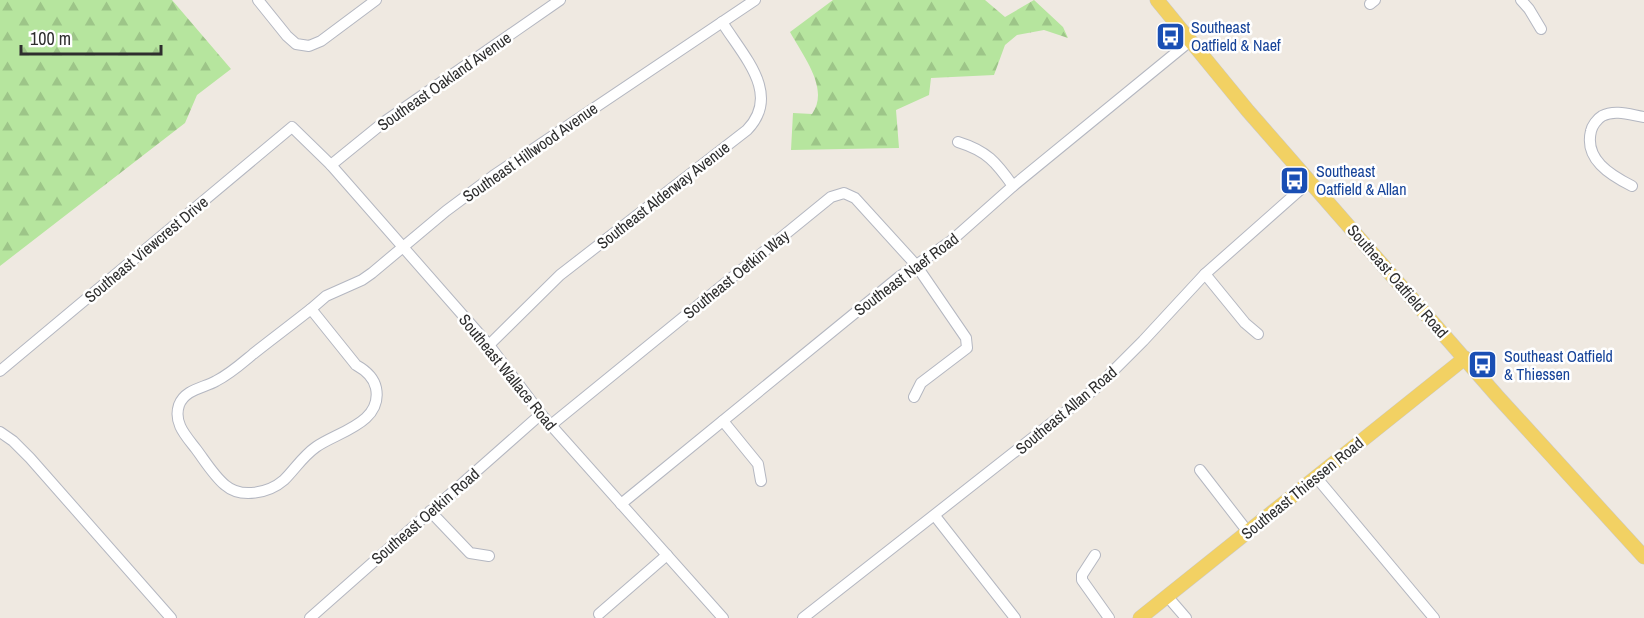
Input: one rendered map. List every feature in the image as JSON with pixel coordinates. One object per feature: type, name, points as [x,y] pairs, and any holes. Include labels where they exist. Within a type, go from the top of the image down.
[{"type":"main road","name":"Southeast Oatfield Road","points":[[1157,0],[1189,42],[1310,181],[1644,557]]},
{"type":"main road","name":"Southeast Thiessen Road","points":[[1140,618],[1465,358]]},
{"type":"street","points":[[258,0],[287,36],[296,44],[309,46],[321,41],[376,0]]},
{"type":"street","name":"Southeast Oakland Avenue","points":[[330,165],[384,122],[560,0]]},
{"type":"street","name":"Southeast Hillwood Avenue","points":[[311,309],[356,365],[365,370],[375,383],[377,391],[375,406],[370,415],[358,424],[313,449],[283,481],[271,488],[250,493],[226,486],[181,429],[177,417],[183,398],[194,389],[214,383],[231,372],[326,296],[362,280],[446,211],[493,176],[755,0]]},
{"type":"street","points":[[1521,0],[1541,29]]},
{"type":"street","name":"Southeast Alderway Avenue","points":[[489,345],[560,275],[755,122],[762,104],[758,79],[722,22]]},
{"type":"street","name":"Southeast Naef Road","points":[[621,504],[898,277],[951,241],[1013,186],[1189,42]]},
{"type":"street","points":[[1632,186],[1611,175],[1590,152],[1590,135],[1592,126],[1602,116],[1626,113],[1644,117]]},
{"type":"street","name":"Southeast Wallace Road","points":[[292,127],[330,165],[403,247],[489,345],[541,414],[723,618]]},
{"type":"street","name":"Southeast Viewcrest Drive","points":[[0,371],[292,127]]},
{"type":"street","points":[[958,142],[977,148],[986,154],[1003,171],[1013,186]]},
{"type":"street","name":"Southeast Allan Road","points":[[803,618],[1108,378],[1205,274],[1310,181]]},
{"type":"street","name":"Southeast Oetkin Way","points":[[551,425],[831,196],[844,194],[855,198],[916,265],[966,338],[967,348],[921,383],[914,397]]},
{"type":"street","points":[[1205,274],[1245,323],[1258,334]]},
{"type":"street","name":"Southeast Oetkin Road","points":[[313,617],[541,414]]},
{"type":"street","points":[[723,421],[758,464],[761,481]]},
{"type":"street","points":[[0,432],[13,441],[45,475],[171,618]]},
{"type":"street","points":[[1200,470],[1248,532]]},
{"type":"street","points":[[1316,477],[1434,618]]},
{"type":"street","points":[[430,511],[470,553],[489,556]]},
{"type":"street","points":[[935,516],[1015,618]]},
{"type":"street","points":[[599,614],[667,555]]},
{"type":"street","points":[[1095,555],[1082,575],[1082,580],[1109,618]]},
{"type":"street","points":[[1167,596],[1186,618]]},
{"type":"green space","points":[[0,0],[172,0],[231,69],[197,95],[185,123],[0,266]]},
{"type":"green space","points":[[833,0],[985,0],[1005,17],[1034,0],[1063,27],[1068,38],[1044,30],[1017,35],[1005,45],[994,75],[931,78],[929,95],[896,110],[899,148],[791,150],[793,113],[812,114],[817,104],[818,94],[813,73],[790,32]]},
{"type":"place","name":"Southeast Oatfield & Naef","points":[[1170,36]]},
{"type":"place","name":"Southeast Oatfield & Allan","points":[[1295,180]]},
{"type":"place","name":"Southeast Oatfield & Thiessen","points":[[1483,365]]}]
